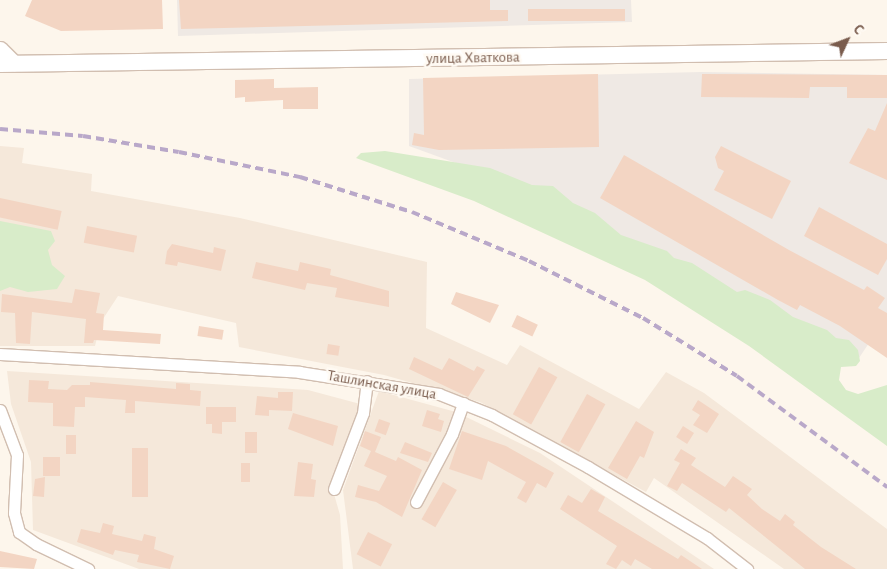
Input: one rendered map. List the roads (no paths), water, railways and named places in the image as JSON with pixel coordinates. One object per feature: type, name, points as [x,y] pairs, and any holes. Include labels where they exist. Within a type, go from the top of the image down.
[{"type":"main road","name":"улица Хваткова","points":[[7,63],[586,57],[887,51]]},
{"type":"street","points":[[0,50],[7,63]]},
{"type":"street","name":"Ташлинская улица","points":[[0,354],[232,366],[415,388],[464,402],[596,472],[707,538],[747,569]]},
{"type":"street","points":[[334,489],[363,413],[367,381]]},
{"type":"street","points":[[416,502],[452,434],[464,402]]},
{"type":"street","points":[[0,410],[17,455],[14,512],[19,532],[36,544],[88,569]]},
{"type":"railway","points":[[0,129],[83,136],[179,152],[300,177],[412,212],[529,261],[643,318],[737,376],[887,487]]}]
